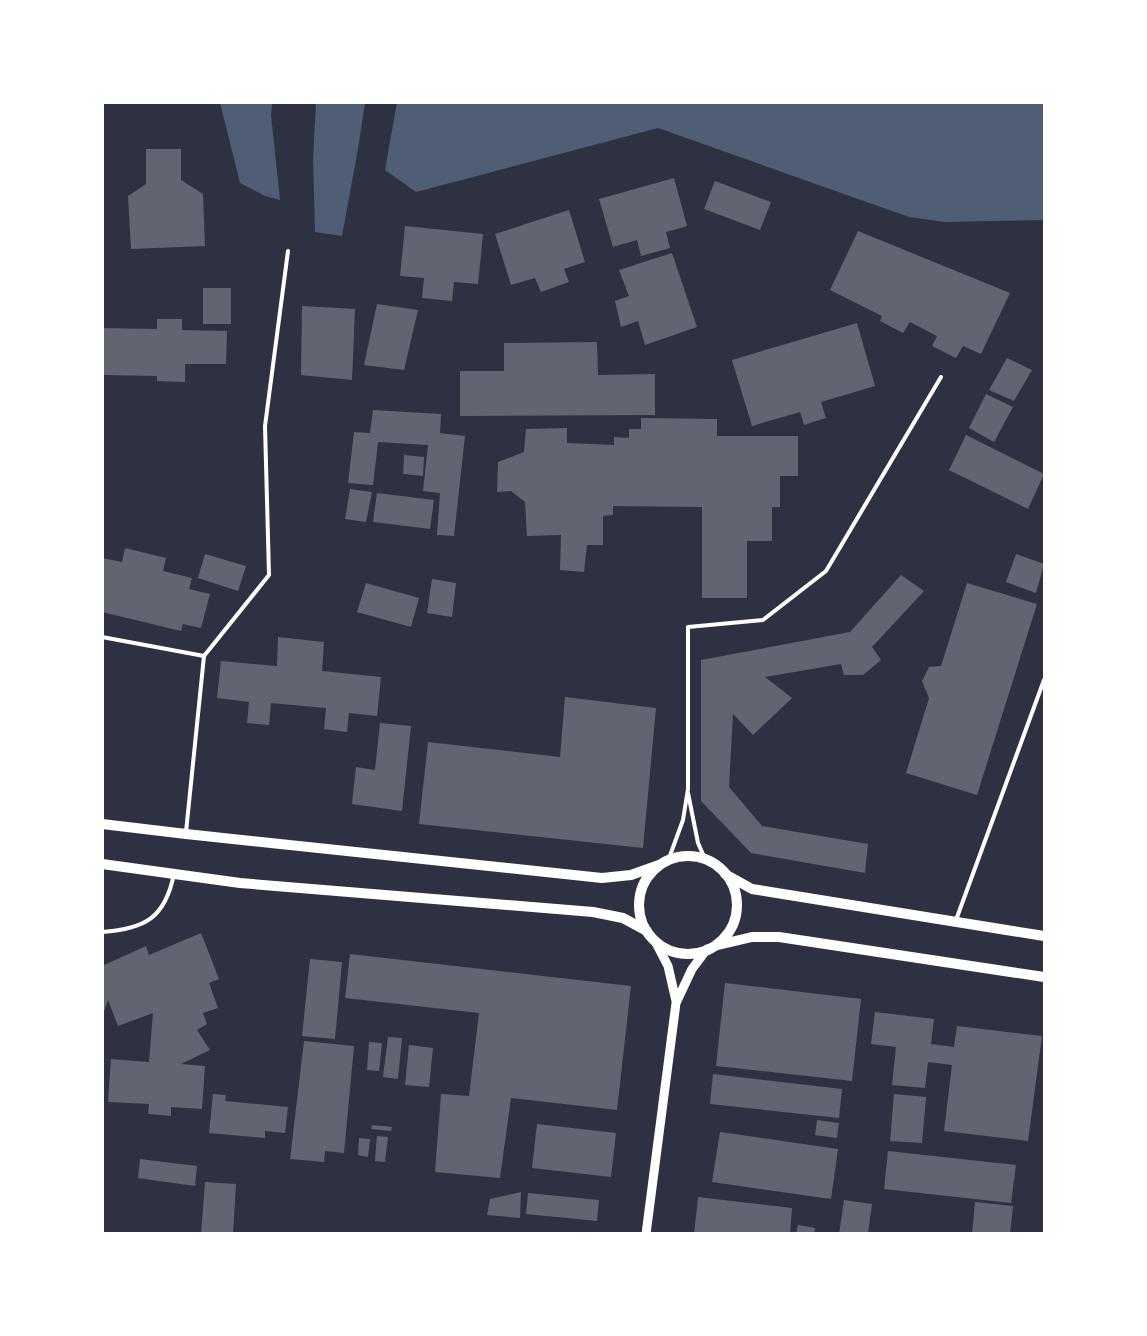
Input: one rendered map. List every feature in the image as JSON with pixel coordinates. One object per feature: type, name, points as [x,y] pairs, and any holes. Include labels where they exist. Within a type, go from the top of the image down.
[{"type":"main road","points":[[102,824],[602,878],[631,875],[679,856],[705,859],[721,867],[734,885],[738,907],[732,928],[718,945]]},
{"type":"main road","points":[[664,863],[644,882],[639,904],[643,925],[656,943],[676,953],[698,954],[718,945],[752,937],[779,937],[1044,977]]},
{"type":"main road","points":[[102,864],[240,883],[593,912],[622,918],[647,931]]},
{"type":"main road","points":[[725,874],[752,889],[956,920],[1044,936]]},
{"type":"street","points":[[656,943],[668,966],[676,1003]]},
{"type":"street","points":[[646,1234],[676,1003],[692,969],[707,950]]},
{"type":"lane","points":[[186,834],[204,656],[268,575],[264,426],[288,251]]},
{"type":"lane","points":[[664,863],[683,820],[688,788],[688,627],[763,620],[826,571],[940,377]]},
{"type":"lane","points":[[102,637],[204,656]]},
{"type":"lane","points":[[956,920],[1044,680]]},
{"type":"lane","points":[[688,788],[698,843],[705,859]]},
{"type":"lane","points":[[102,932],[128,930],[146,924],[165,902],[174,874]]},
{"type":"water","points":[[397,102],[1044,103],[1044,220],[945,222],[909,217],[658,128],[416,192],[385,170]]},
{"type":"water","points":[[220,103],[272,103],[271,115],[280,200],[265,196],[240,183]]},
{"type":"water","points":[[316,103],[365,103],[342,236],[315,232],[313,160]]},
{"type":"building","points":[[146,149],[181,149],[181,180],[203,194],[205,246],[131,249],[128,196],[146,184]]},
{"type":"building","points":[[674,178],[687,226],[666,232],[670,248],[641,256],[637,240],[613,247],[599,199]]},
{"type":"building","points":[[715,181],[771,202],[760,230],[704,209]]},
{"type":"building","points":[[569,210],[585,262],[564,269],[569,282],[541,292],[535,278],[511,285],[495,234]]},
{"type":"building","points":[[405,226],[483,234],[478,284],[454,282],[452,301],[422,298],[424,278],[400,276]]},
{"type":"building","points":[[858,231],[1010,293],[981,354],[963,346],[956,358],[932,346],[937,336],[910,322],[903,333],[880,321],[882,316],[830,290]]},
{"type":"building","points":[[672,253],[697,327],[645,345],[638,321],[621,327],[615,301],[629,296],[619,270]]},
{"type":"building","points":[[203,288],[231,288],[231,324],[203,324]]},
{"type":"building","points":[[377,304],[418,310],[404,370],[364,365]]},
{"type":"building","points":[[302,306],[355,309],[352,380],[301,375]]},
{"type":"building","points":[[157,319],[182,319],[182,330],[227,331],[226,364],[185,364],[185,382],[157,381],[157,376],[102,375],[102,328],[157,329]]},
{"type":"building","points":[[857,323],[875,386],[821,402],[826,418],[804,425],[800,412],[752,426],[732,360]]},
{"type":"building","points":[[597,342],[598,375],[655,374],[655,415],[460,416],[460,371],[504,371],[504,343]]},
{"type":"building","points":[[1007,358],[1032,370],[1014,401],[989,390]]},
{"type":"building","points":[[986,394],[1013,407],[994,442],[969,428]]},
{"type":"building","points":[[373,410],[441,414],[440,433],[465,436],[454,536],[437,535],[440,493],[423,491],[428,445],[378,442],[373,485],[348,483],[354,432],[370,433]]},
{"type":"building","points":[[641,418],[717,419],[717,436],[798,436],[798,476],[780,476],[780,507],[772,507],[772,541],[747,541],[747,598],[702,598],[702,507],[613,506],[613,515],[603,516],[603,545],[587,545],[584,572],[560,570],[561,535],[527,536],[525,502],[511,491],[497,492],[498,462],[524,452],[526,429],[567,428],[567,443],[614,445],[614,437],[629,438],[629,429],[641,429]]},
{"type":"building","points":[[966,435],[1044,474],[1028,509],[949,470]]},
{"type":"building","points":[[404,455],[424,457],[423,476],[403,474]]},
{"type":"building","points":[[350,489],[372,492],[366,522],[345,519]]},
{"type":"building","points":[[377,493],[434,500],[430,529],[373,522]]},
{"type":"building","points":[[125,548],[166,558],[163,571],[192,578],[189,589],[210,594],[201,628],[183,624],[181,631],[102,612],[102,558],[122,562]]},
{"type":"building","points":[[205,554],[246,566],[238,591],[198,578]]},
{"type":"building","points":[[1016,554],[1044,564],[1036,593],[1006,582]]},
{"type":"building","points":[[901,575],[924,591],[872,647],[881,660],[863,675],[844,675],[841,664],[765,677],[792,698],[753,735],[733,714],[729,787],[762,826],[868,844],[865,873],[751,853],[701,801],[701,660],[850,632]]},
{"type":"building","points":[[432,579],[456,583],[452,617],[427,613]]},
{"type":"building","points":[[366,583],[419,598],[411,627],[357,612]]},
{"type":"building","points":[[967,583],[1037,604],[977,795],[906,773],[929,698],[922,681],[929,667],[941,666]]},
{"type":"building","points":[[278,637],[324,642],[322,671],[381,677],[377,716],[349,713],[347,732],[324,729],[326,708],[271,703],[269,725],[247,723],[249,702],[217,698],[221,661],[277,666]]},
{"type":"building","points":[[565,697],[656,708],[643,848],[419,824],[428,742],[560,757]]},
{"type":"building","points":[[380,723],[411,726],[402,811],[352,804],[356,767],[375,770]]},
{"type":"building","points":[[201,933],[219,979],[209,983],[218,1008],[203,1013],[207,1024],[197,1030],[210,1050],[181,1064],[205,1066],[202,1109],[171,1107],[171,1116],[148,1114],[149,1104],[108,1102],[111,1059],[149,1062],[153,1013],[118,1026],[108,1000],[102,1017],[102,966],[146,946],[149,955]]},
{"type":"building","points":[[350,954],[631,986],[617,1110],[511,1098],[500,1178],[435,1172],[441,1094],[469,1096],[479,1013],[345,998]]},
{"type":"building","points":[[310,959],[342,962],[335,1039],[302,1036]]},
{"type":"building","points":[[725,983],[861,999],[852,1081],[716,1066]]},
{"type":"building","points":[[875,1012],[934,1019],[931,1044],[954,1047],[957,1026],[1042,1036],[1028,1141],[944,1131],[952,1065],[928,1062],[925,1088],[892,1085],[896,1047],[871,1044]]},
{"type":"building","points":[[388,1037],[402,1038],[398,1079],[383,1077]]},
{"type":"building","points":[[304,1041],[354,1046],[344,1153],[325,1151],[324,1162],[290,1159]]},
{"type":"building","points":[[369,1042],[382,1043],[379,1071],[367,1070]]},
{"type":"building","points":[[409,1045],[433,1048],[429,1087],[405,1085]]},
{"type":"building","points":[[713,1074],[842,1089],[839,1118],[710,1104]]},
{"type":"building","points":[[213,1094],[226,1095],[225,1101],[288,1107],[285,1133],[265,1131],[265,1138],[209,1133]]},
{"type":"building","points":[[894,1094],[926,1097],[922,1143],[890,1141]]},
{"type":"building","points":[[817,1120],[839,1123],[837,1138],[815,1135]]},
{"type":"building","points":[[537,1124],[616,1133],[611,1177],[532,1168]]},
{"type":"building","points":[[372,1125],[392,1127],[391,1131],[371,1129]]},
{"type":"building","points":[[720,1132],[838,1149],[831,1199],[712,1182]]},
{"type":"building","points":[[377,1136],[388,1137],[385,1162],[375,1161]]},
{"type":"building","points":[[359,1138],[370,1139],[368,1157],[358,1155]]},
{"type":"building","points":[[888,1151],[1016,1165],[1011,1203],[884,1189]]},
{"type":"building","points":[[140,1159],[197,1166],[195,1186],[138,1178]]},
{"type":"building","points":[[205,1182],[236,1184],[233,1234],[201,1234]]},
{"type":"building","points":[[521,1192],[520,1218],[487,1215],[490,1199]]},
{"type":"building","points":[[528,1193],[599,1200],[597,1221],[526,1214]]},
{"type":"building","points":[[698,1197],[792,1208],[790,1234],[694,1234]]},
{"type":"building","points":[[844,1200],[872,1204],[868,1234],[839,1234]]},
{"type":"building","points":[[975,1202],[1013,1206],[1010,1234],[972,1234]]},
{"type":"building","points":[[798,1225],[815,1228],[814,1234],[796,1234]]}]
